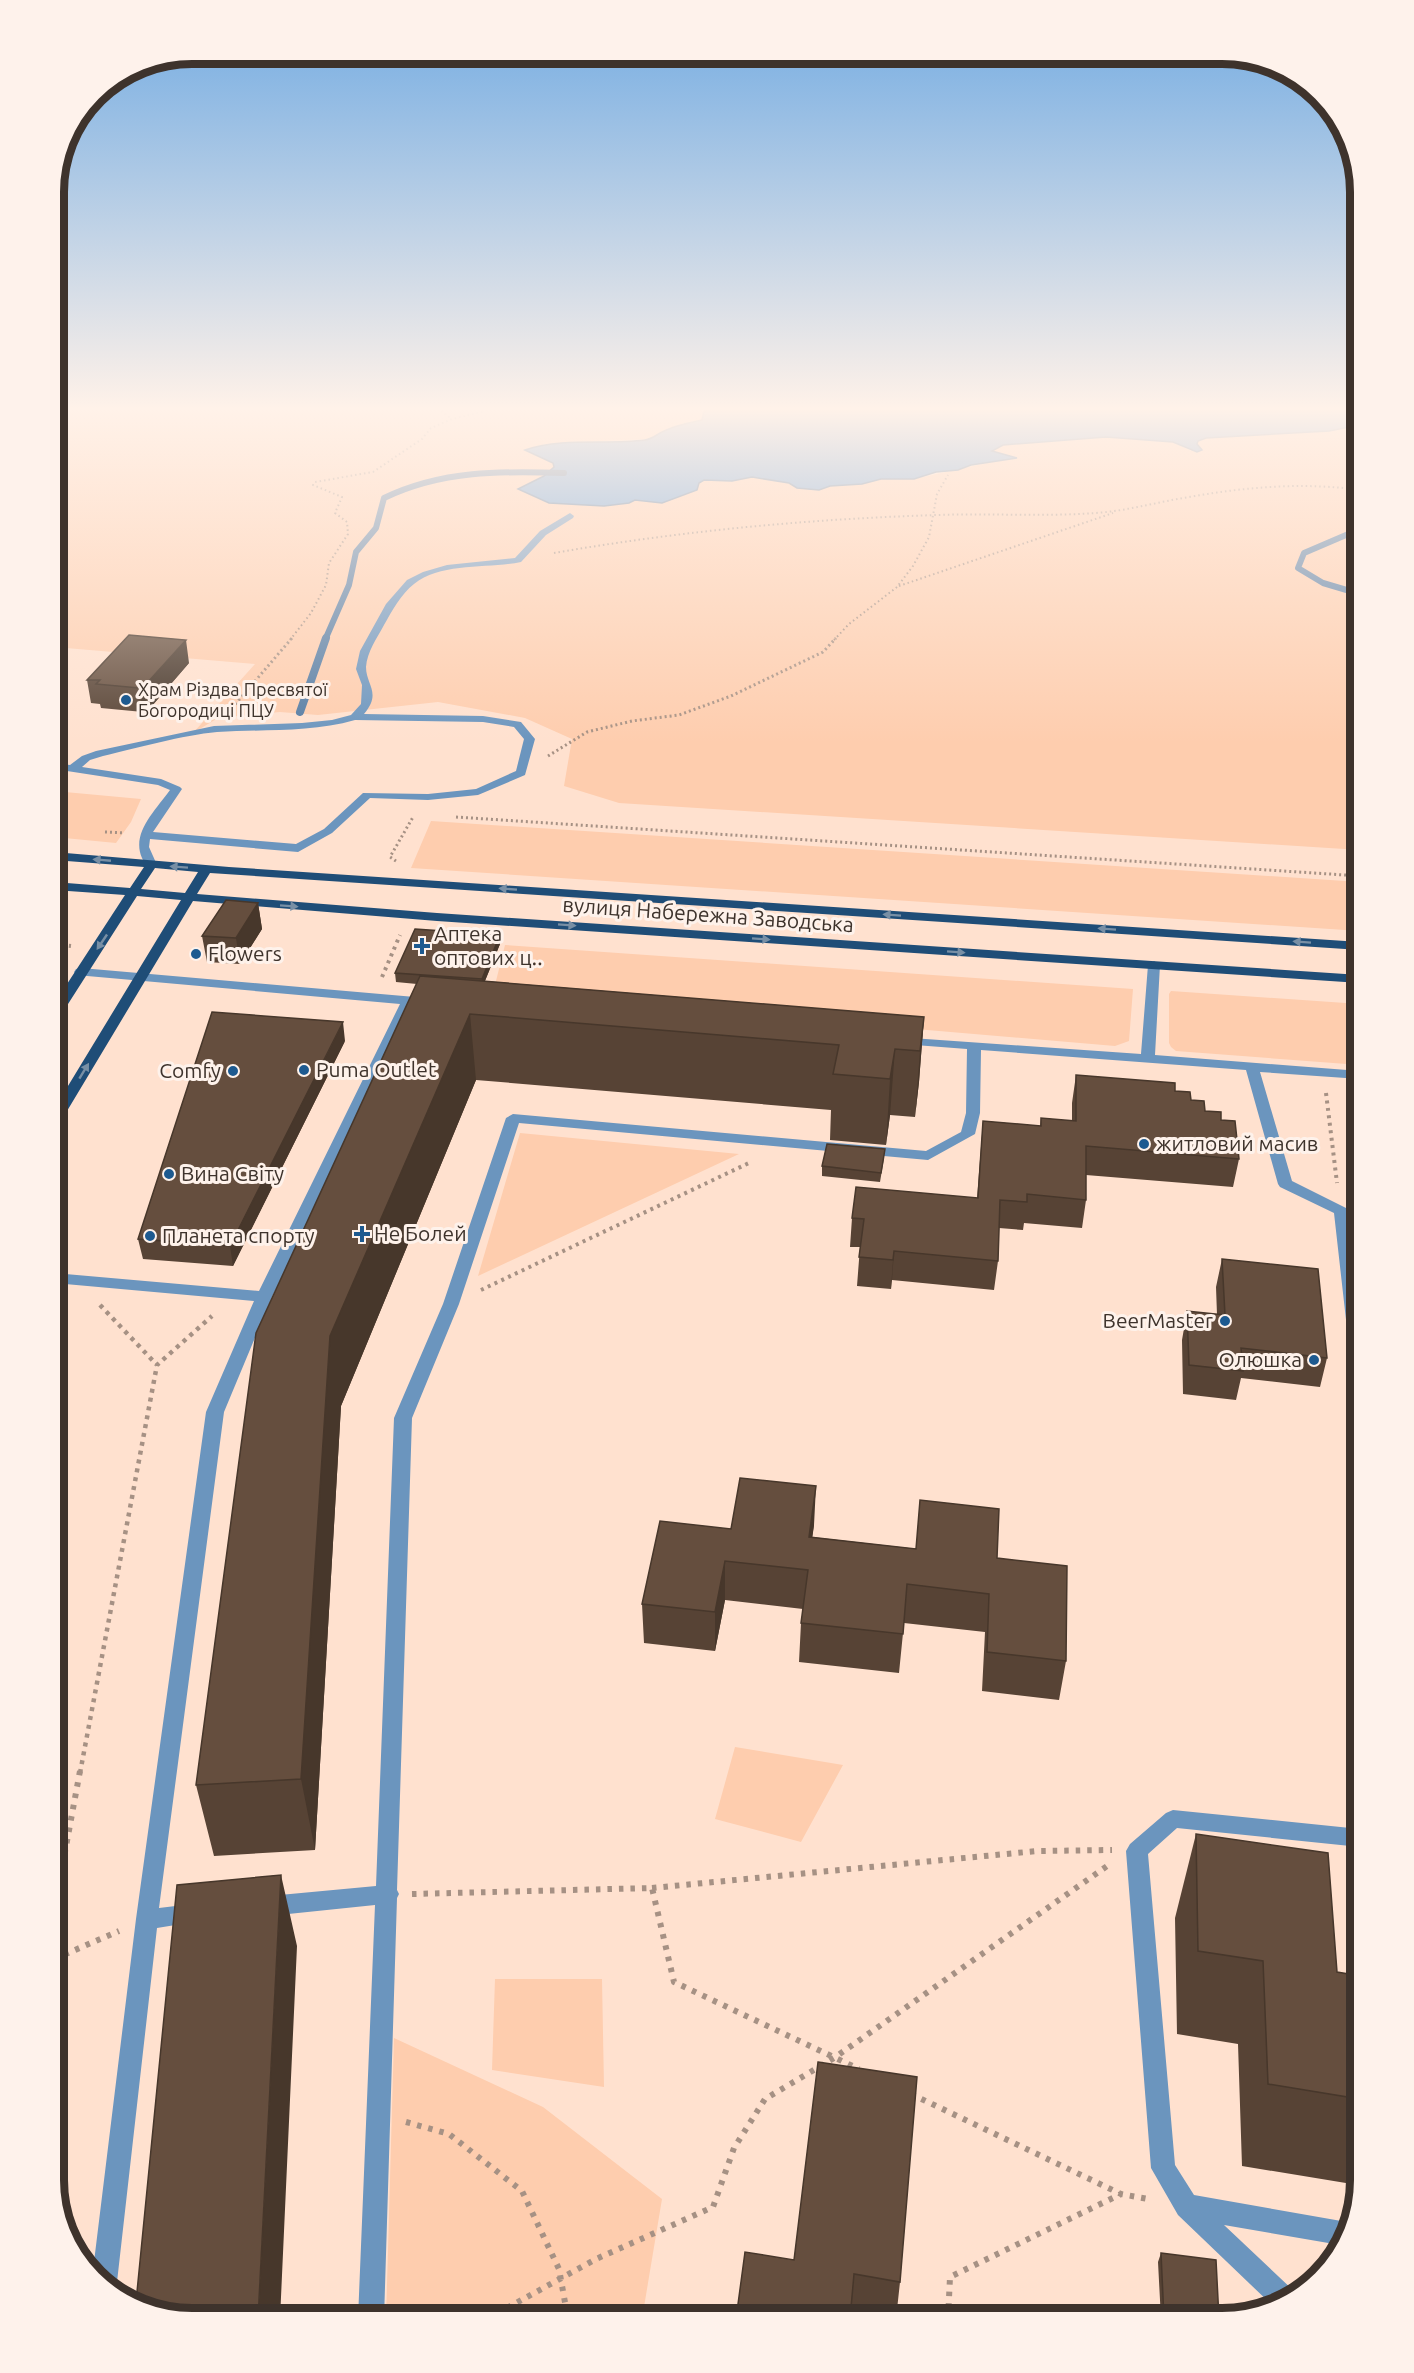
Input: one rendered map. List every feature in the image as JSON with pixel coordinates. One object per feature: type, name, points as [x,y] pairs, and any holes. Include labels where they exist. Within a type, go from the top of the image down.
[{"type":"main road","name":"вулиця Набережна Заводська","points":[[65,857],[206,869],[1350,945]]},
{"type":"main road","points":[[65,997],[151,865]]},
{"type":"main road","points":[[65,1103],[206,869]]},
{"type":"main road","name":"вулиця Набережна Заводська","points":[[65,887],[188,898],[1350,978]]},
{"type":"street","points":[[355,717],[366,705],[367,685],[362,669],[365,651],[391,604],[410,582],[447,568],[518,560],[543,533],[561,522]]},
{"type":"street","points":[[73,768],[86,758],[100,753],[214,729],[302,726],[333,723],[355,717],[483,719],[517,724],[530,739],[521,773],[478,792],[428,797],[367,795],[328,831],[298,848],[145,835]]},
{"type":"street","points":[[65,767],[172,785],[176,789],[145,835],[142,847],[151,865]]},
{"type":"street","points":[[1148,1059],[1154,965]]},
{"type":"street","points":[[81,972],[432,1003]]},
{"type":"street","points":[[105,2274],[147,1919],[215,1412],[264,1297],[408,1001]]},
{"type":"street","points":[[892,1039],[1350,1074]]},
{"type":"street","points":[[371,2308],[404,1418],[451,1304],[513,1118],[928,1156],[968,1134],[973,1113],[974,1046]]},
{"type":"street","points":[[1252,1067],[1285,1184],[1341,1211],[1350,1288]]},
{"type":"street","points":[[65,1278],[264,1297]]},
{"type":"street","points":[[1279,2294],[1187,2206],[1163,2168],[1134,1850],[1173,1819],[1350,1837]]},
{"type":"street","points":[[250,1908],[388,1894]]},
{"type":"street","points":[[147,1919],[216,1912]]},
{"type":"street","points":[[1187,2206],[1338,2232]]},
{"type":"path","points":[[214,729],[264,669],[278,656],[311,613],[326,585],[329,563],[348,534],[346,522]]},
{"type":"path","points":[[518,560],[587,546],[697,532],[809,522]]},
{"type":"path","points":[[521,773],[587,732],[632,721],[679,715],[731,696],[824,652],[849,624],[897,587],[913,566],[929,537],[932,522]]},
{"type":"path","points":[[897,587],[1088,522]]},
{"type":"path","points":[[397,867],[400,863],[390,857],[415,814],[405,813]]},
{"type":"path","points":[[451,816],[1350,875]]},
{"type":"path","points":[[372,998],[400,935],[391,935]]},
{"type":"path","points":[[65,945],[70,946]]},
{"type":"path","points":[[65,1055],[72,1055]]},
{"type":"path","points":[[1323,1072],[1341,1211]]},
{"type":"path","points":[[451,1304],[789,1144]]},
{"type":"path","points":[[77,1279],[157,1365]]},
{"type":"path","points":[[65,1853],[157,1365],[236,1294]]},
{"type":"path","points":[[388,1894],[652,1888],[1037,1851],[1134,1850]]},
{"type":"path","points":[[506,2308],[596,2259],[713,2207],[734,2148],[765,2099],[834,2058],[1134,1850]]},
{"type":"path","points":[[652,1888],[674,1982],[866,2073]]},
{"type":"path","points":[[65,1954],[147,1919]]},
{"type":"path","points":[[908,2093],[1121,2194],[1187,2206]]},
{"type":"path","points":[[379,2114],[449,2134],[522,2191],[559,2269],[566,2308]]},
{"type":"path","points":[[949,2308],[950,2277],[1121,2194]]},
{"type":"shaded area","points":[[65,522],[1350,522],[1350,849],[619,803],[564,786],[572,739],[525,718],[438,702],[318,715],[280,712],[218,718],[193,733],[255,664],[65,648]]},
{"type":"shaded area","points":[[65,792],[141,799],[131,822],[116,843],[65,838]]},
{"type":"shaded area","points":[[431,821],[1350,881],[1350,930],[411,868]]},
{"type":"shaded area","points":[[505,945],[1133,989],[1129,1041],[1115,1046],[493,993]]},
{"type":"shaded area","points":[[1171,991],[1350,1003],[1350,1064],[1176,1051],[1169,1043],[1169,994]]},
{"type":"shaded area","points":[[520,1133],[739,1154],[478,1276]]},
{"type":"shaded area","points":[[735,1747],[843,1765],[801,1842],[715,1819]]},
{"type":"shaded area","points":[[495,1979],[602,1979],[604,2087],[492,2070]]},
{"type":"shaded area","points":[[394,2038],[543,2107],[662,2199],[644,2308],[386,2308]]},
{"type":"building","points":[[129,635],[186,640],[147,683],[143,683],[139,688],[96,684],[100,680],[87,680]]},
{"type":"building","points":[[226,900],[258,903],[236,938],[202,936]]},
{"type":"building","points":[[415,929],[500,935],[482,979],[395,973]]},
{"type":"building","points":[[420,976],[924,1017],[920,1051],[895,1049],[890,1079],[833,1074],[839,1045],[470,1014],[330,1336],[301,1779],[196,1785],[256,1333]]},
{"type":"building","points":[[212,1012],[343,1022],[230,1246],[138,1239]]},
{"type":"building","points":[[1076,1075],[1175,1083],[1175,1091],[1190,1092],[1191,1100],[1204,1101],[1205,1111],[1221,1112],[1221,1120],[1235,1121],[1239,1159],[1086,1146],[1086,1200],[1027,1194],[1027,1202],[1000,1200],[998,1261],[894,1251],[893,1260],[859,1257],[864,1219],[852,1218],[856,1187],[978,1198],[983,1121],[1041,1126],[1041,1118],[1076,1121]]},
{"type":"building","points":[[827,1144],[885,1149],[881,1173],[822,1166]]},
{"type":"building","points":[[1222,1259],[1318,1269],[1327,1358],[1241,1348],[1243,1371],[1189,1365],[1187,1311],[1225,1315]]},
{"type":"building","points":[[740,1478],[816,1486],[809,1537],[916,1549],[920,1500],[999,1509],[997,1558],[1067,1566],[1066,1661],[987,1652],[989,1594],[907,1584],[903,1634],[801,1623],[808,1570],[725,1561],[715,1612],[642,1604],[660,1521],[731,1529]]},
{"type":"building","points":[[1196,1834],[1328,1853],[1337,1972],[1350,1974],[1350,2097],[1268,2084],[1263,1961],[1198,1951]]},
{"type":"building","points":[[281,1875],[259,2308],[185,2308],[152,2302],[137,2295],[177,1885]]},
{"type":"building","points":[[818,2062],[917,2077],[900,2282],[854,2274],[851,2308],[737,2308],[745,2252],[794,2260]]},
{"type":"building","points":[[1161,2253],[1216,2260],[1218,2308],[1164,2308]]},
{"type":"waterway","points":[[325,640],[349,585],[356,552],[376,528],[378,522]]},
{"type":"waterway","points":[[1350,533],[1304,553],[1298,568],[1323,583],[1350,591]]},
{"type":"waterway","points":[[300,712],[326,638]]},
{"type":"place","name":"Храм Різдва Пресвятої Богородиці ПЦУ","points":[[126,700]]},
{"type":"place","name":"Аптека оптових ц‥","points":[[422,946]]},
{"type":"place","name":"Flowers","points":[[196,954]]},
{"type":"place","name":"Puma Outlet","points":[[304,1070]]},
{"type":"place","name":"Comfy","points":[[233,1071]]},
{"type":"place","name":"житловий масив","points":[[1144,1144]]},
{"type":"place","name":"Вина Світу","points":[[169,1174]]},
{"type":"place","name":"Не Болей","points":[[362,1234]]},
{"type":"place","name":"Планета спорту","points":[[150,1236]]},
{"type":"place","name":"BeerMaster","points":[[1225,1321]]},
{"type":"place","name":"Олюшка","points":[[1314,1360]]}]
